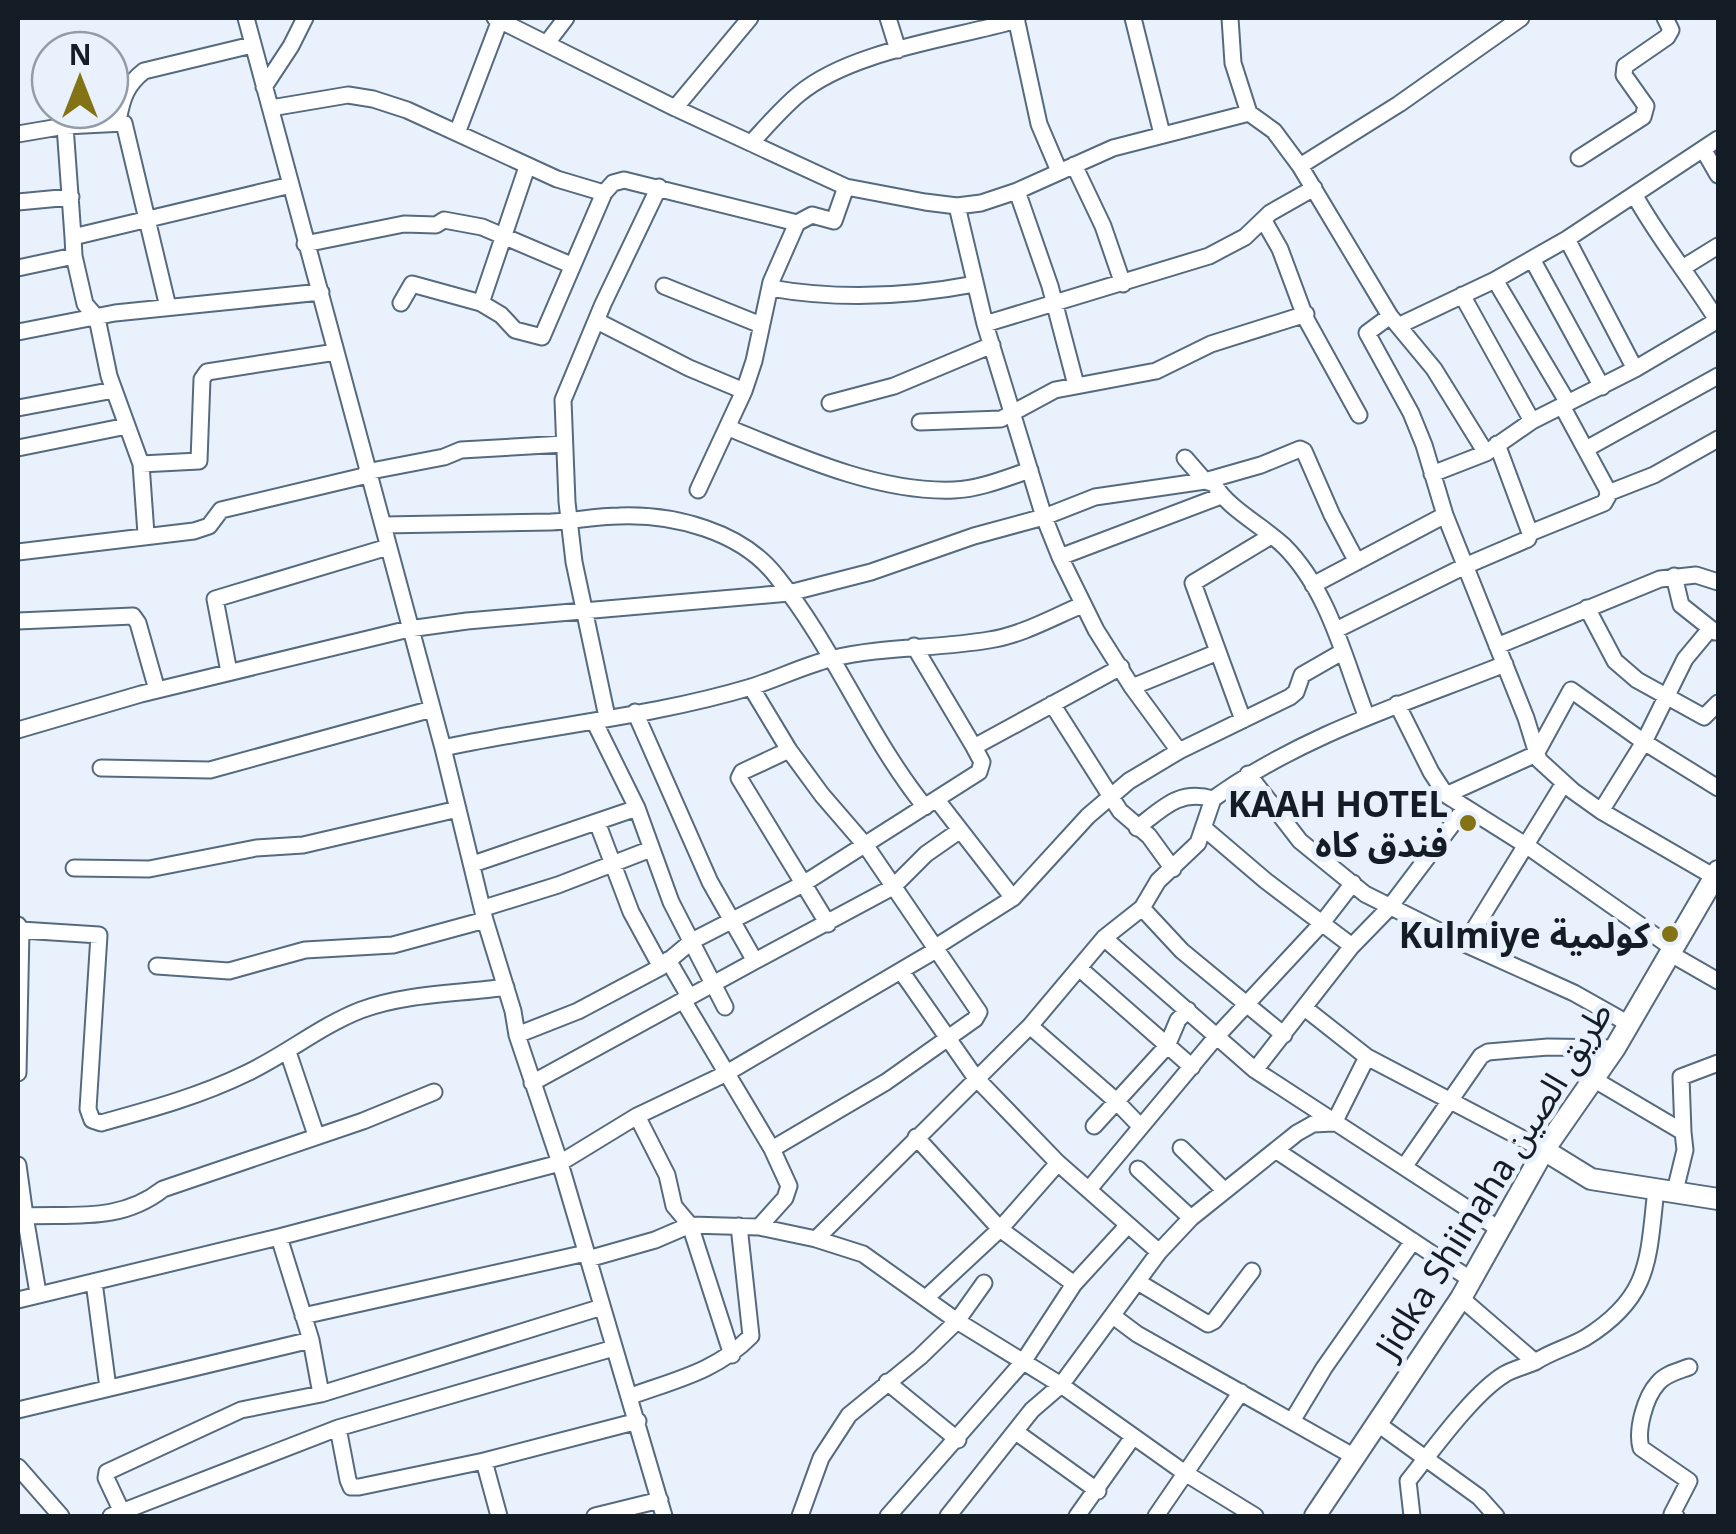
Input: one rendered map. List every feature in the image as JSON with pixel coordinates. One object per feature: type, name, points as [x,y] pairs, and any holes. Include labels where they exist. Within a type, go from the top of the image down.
[{"type":"main road","name":"Jidka Shiinaha طريق الصين","points":[[1315,1516],[1466,1288],[1544,1150],[1596,1080],[1717,875]]},
{"type":"main road","points":[[1544,1150],[1591,1179],[1718,1198]]},
{"type":"street","points":[[246,18],[305,244],[322,292],[516,1035],[560,1163],[662,1508],[595,1516]]},
{"type":"street","points":[[264,87],[304,18]]},
{"type":"street","points":[[548,43],[566,18]]},
{"type":"street","points":[[676,108],[750,18]]},
{"type":"street","points":[[888,18],[898,50]]},
{"type":"street","points":[[751,144],[799,94],[819,80],[864,60],[1017,18],[1040,124],[1104,226],[1123,284]]},
{"type":"street","points":[[1133,18],[1162,134]]},
{"type":"street","points":[[1230,18],[1233,63],[1249,113],[1274,132],[1300,166],[1395,320],[1491,448],[1530,533],[1528,539],[1336,630]]},
{"type":"street","points":[[1300,166],[1399,104],[1521,18]]},
{"type":"street","points":[[1579,158],[1643,116],[1646,106],[1624,75],[1625,66],[1667,37],[1671,30],[1665,18]]},
{"type":"street","points":[[456,133],[497,19],[846,187],[958,206],[982,203],[1016,191],[1113,148],[1249,113]]},
{"type":"street","points":[[130,82],[144,70],[252,44]]},
{"type":"street","points":[[270,108],[348,95],[407,110],[526,166],[604,193]]},
{"type":"street","points":[[65,130],[74,256],[86,304],[97,318],[114,390],[141,464],[146,534]]},
{"type":"street","points":[[127,130],[168,307]]},
{"type":"street","points":[[1717,875],[1601,811],[1548,770],[1536,754],[1411,414],[1367,333],[1495,280],[1568,239],[1718,139]]},
{"type":"street","points":[[1703,149],[1718,175]]},
{"type":"street","points":[[481,303],[526,166]]},
{"type":"street","points":[[402,303],[412,284],[481,303],[502,315],[516,330],[542,337],[604,193],[618,180],[658,186],[797,224]]},
{"type":"street","points":[[73,237],[291,185]]},
{"type":"street","points":[[658,186],[563,400],[570,522],[600,719],[671,902],[725,1007]]},
{"type":"street","points":[[698,490],[744,390],[770,288],[797,224],[812,215],[834,221],[846,187]]},
{"type":"street","points":[[985,324],[1223,250],[1270,213],[1314,188]]},
{"type":"street","points":[[1016,191],[1054,303],[1076,386]]},
{"type":"street","points":[[1432,474],[1491,448],[1532,420],[1635,369],[1718,320],[1635,196]]},
{"type":"street","points":[[18,202],[71,198]]},
{"type":"street","points":[[958,206],[985,324],[1060,557],[1082,606],[1132,687],[1179,751]]},
{"type":"street","points":[[305,244],[404,224],[436,226],[444,220],[503,234],[571,265]]},
{"type":"street","points":[[1264,221],[1358,415]]},
{"type":"street","points":[[1568,239],[1635,369]]},
{"type":"street","points":[[1684,267],[1718,246]]},
{"type":"street","points":[[18,268],[74,256]]},
{"type":"street","points":[[1532,259],[1602,386]]},
{"type":"street","points":[[1495,280],[1565,404],[1608,493]]},
{"type":"street","points":[[770,288],[834,296],[920,294],[975,284]]},
{"type":"street","points":[[664,286],[761,325]]},
{"type":"street","points":[[18,332],[168,307],[322,292]]},
{"type":"street","points":[[1462,295],[1532,420]]},
{"type":"street","points":[[920,422],[1001,418],[1055,390],[1156,372],[1211,344],[1306,314]]},
{"type":"street","points":[[596,321],[689,368],[744,390]]},
{"type":"street","points":[[830,403],[894,386],[992,345]]},
{"type":"street","points":[[141,464],[199,461],[202,380],[208,372],[336,352]]},
{"type":"street","points":[[1586,450],[1718,376]]},
{"type":"street","points":[[18,408],[114,390]]},
{"type":"street","points":[[18,448],[127,426]]},
{"type":"street","points":[[728,428],[812,462],[930,490],[968,488],[1030,470]]},
{"type":"street","points":[[1530,533],[1604,503],[1608,493],[1654,475],[1718,439]]},
{"type":"street","points":[[18,552],[205,528],[221,510],[460,450],[564,444]]},
{"type":"street","points":[[18,730],[157,690],[409,628],[789,594],[871,572],[1095,497],[1205,481],[1261,466],[1302,449],[1357,562]]},
{"type":"street","points":[[1186,458],[1205,481],[1214,484],[1220,496],[1283,545],[1314,585],[1336,630],[1366,715]]},
{"type":"street","points":[[1060,557],[1220,496]]},
{"type":"street","points":[[1314,585],[1445,515]]},
{"type":"street","points":[[383,524],[570,522],[621,516],[671,520],[705,528],[764,562],[834,658],[882,748],[959,831],[1013,898]]},
{"type":"street","points":[[1243,720],[1193,586],[1194,580],[1271,536]]},
{"type":"street","points":[[229,672],[216,599],[388,547]]},
{"type":"street","points":[[1497,646],[1674,576],[1696,575],[1718,582]]},
{"type":"street","points":[[1601,811],[1644,742],[1686,659],[1714,631],[1680,605],[1674,576]]},
{"type":"street","points":[[443,748],[750,687],[834,658],[990,640],[1020,633],[1082,606]]},
{"type":"street","points":[[1588,608],[1615,661],[1636,680],[1704,718],[1718,703]]},
{"type":"street","points":[[18,621],[133,616],[157,690]]},
{"type":"street","points":[[516,1035],[578,1011],[665,963],[692,940],[803,884],[979,772],[982,762],[914,646]]},
{"type":"street","points":[[1132,687],[1218,652]]},
{"type":"street","points":[[18,1300],[280,1238],[560,1163],[637,1116],[725,1074],[902,971],[1013,898],[1110,796],[1179,751],[1293,695],[1302,675],[1342,652]]},
{"type":"street","points":[[816,1239],[1030,1026],[1104,938],[1142,908],[1158,882],[1198,843],[1213,799],[1248,774],[1366,715],[1505,664]]},
{"type":"street","points":[[974,747],[1121,667]]},
{"type":"street","points":[[750,687],[789,750],[866,846],[979,1012],[947,1040],[886,1082],[772,1149]]},
{"type":"street","points":[[1446,795],[1536,754],[1572,690],[1644,742],[1718,788]]},
{"type":"street","points":[[1052,704],[1120,811],[1149,836],[1173,869]]},
{"type":"street","points":[[1397,704],[1446,795],[1528,846],[1718,980]]},
{"type":"street","points":[[101,768],[210,770],[432,708]]},
{"type":"street","points":[[635,712],[710,882],[755,960]]},
{"type":"street","points":[[789,750],[749,768],[738,778],[828,924]]},
{"type":"street","points":[[1248,774],[1300,841],[1389,908],[1530,971],[1628,1024]]},
{"type":"street","points":[[1465,944],[1564,783]]},
{"type":"street","points":[[1137,828],[1180,798],[1197,794],[1213,799]]},
{"type":"street","points":[[473,864],[637,808]]},
{"type":"street","points":[[1255,1070],[1352,946],[1389,908],[1464,809]]},
{"type":"street","points":[[74,868],[149,869],[256,848],[316,842],[458,810]]},
{"type":"street","points":[[597,822],[630,912],[686,998],[789,1186],[785,1198],[759,1227]]},
{"type":"street","points":[[1205,829],[1352,946]]},
{"type":"street","points":[[532,1083],[893,887],[926,854],[959,831]]},
{"type":"street","points":[[157,966],[229,971],[306,950],[393,945],[485,914],[650,849]]},
{"type":"street","points":[[1090,1188],[1216,1036],[1247,1007],[1353,883]]},
{"type":"street","points":[[1142,908],[1182,951],[1284,1035]]},
{"type":"street","points":[[18,1073],[19,927],[99,935],[88,1110],[92,1120],[102,1123],[184,1100],[288,1052],[307,1037],[373,1006],[506,987]]},
{"type":"street","points":[[1104,938],[1255,1070],[1499,1229]]},
{"type":"street","points":[[1079,968],[1192,1067]]},
{"type":"street","points":[[902,971],[976,1078],[1058,1163],[1160,1252]]},
{"type":"street","points":[[1306,1008],[1367,1056],[1544,1150]]},
{"type":"street","points":[[1094,1126],[1168,1046],[1178,1020],[1188,1010]]},
{"type":"street","points":[[1030,1026],[1141,1127]]},
{"type":"street","points":[[1404,1167],[1481,1056],[1488,1052],[1548,1047],[1615,1048]]},
{"type":"street","points":[[288,1052],[316,1135]]},
{"type":"street","points":[[1334,1123],[1367,1056]]},
{"type":"street","points":[[1412,1516],[1408,1481],[1470,1407],[1504,1375],[1582,1340],[1615,1317],[1634,1296],[1666,1190],[1685,1150],[1682,1076],[1718,1063]]},
{"type":"street","points":[[1596,1080],[1683,1132]]},
{"type":"street","points":[[21,1216],[117,1213],[144,1204],[163,1188],[434,1092]]},
{"type":"street","points":[[637,1116],[667,1175],[678,1215],[690,1226],[732,1355]]},
{"type":"street","points":[[948,1516],[1032,1410],[1061,1384],[1190,1218],[1313,1124],[1334,1123]]},
{"type":"street","points":[[916,1137],[1000,1230],[1074,1284]]},
{"type":"street","points":[[1181,1148],[1224,1190]]},
{"type":"street","points":[[1277,1151],[1414,1241],[1466,1288],[1536,1362]]},
{"type":"street","points":[[926,1298],[1000,1230],[1058,1163]]},
{"type":"street","points":[[18,1165],[21,1216],[38,1293]]},
{"type":"street","points":[[1138,1169],[1190,1218]]},
{"type":"street","points":[[888,1516],[1023,1362],[1074,1284],[1128,1224]]},
{"type":"street","points":[[303,1316],[587,1256],[655,1240],[690,1226],[759,1227],[863,1254],[957,1321],[1061,1384],[1184,1473],[1255,1516]]},
{"type":"street","points":[[631,1396],[708,1370],[732,1355],[751,1336],[738,1226]]},
{"type":"street","points":[[280,1238],[311,1340],[322,1394]]},
{"type":"street","points":[[1292,1421],[1324,1368],[1414,1241]]},
{"type":"street","points":[[1138,1282],[1208,1324],[1252,1271]]},
{"type":"street","points":[[94,1282],[108,1388]]},
{"type":"street","points":[[800,1516],[821,1458],[849,1415],[957,1321],[984,1283]]},
{"type":"street","points":[[602,1307],[322,1394],[241,1410],[110,1469],[106,1478],[116,1514],[338,1428],[614,1348]]},
{"type":"street","points":[[1113,1316],[1137,1334],[1353,1456]]},
{"type":"street","points":[[18,1410],[311,1340]]},
{"type":"street","points":[[1673,1516],[1689,1481],[1641,1448],[1638,1432],[1656,1385],[1688,1367]]},
{"type":"street","points":[[887,1382],[958,1440]]},
{"type":"street","points":[[1156,1516],[1241,1392]]},
{"type":"street","points":[[338,1428],[351,1487],[484,1462],[638,1421]]},
{"type":"street","points":[[1378,1424],[1479,1496],[1496,1516]]},
{"type":"street","points":[[1016,1432],[1098,1491]]},
{"type":"street","points":[[1077,1516],[1133,1437]]},
{"type":"street","points":[[484,1462],[499,1516]]},
{"type":"street","points":[[18,1467],[61,1516]]},
{"type":"place","name":"KAAH HOTEL فندق كاه","points":[[1468,823]]},
{"type":"place","name":"Kulmiye كولمية","points":[[1670,934]]}]
